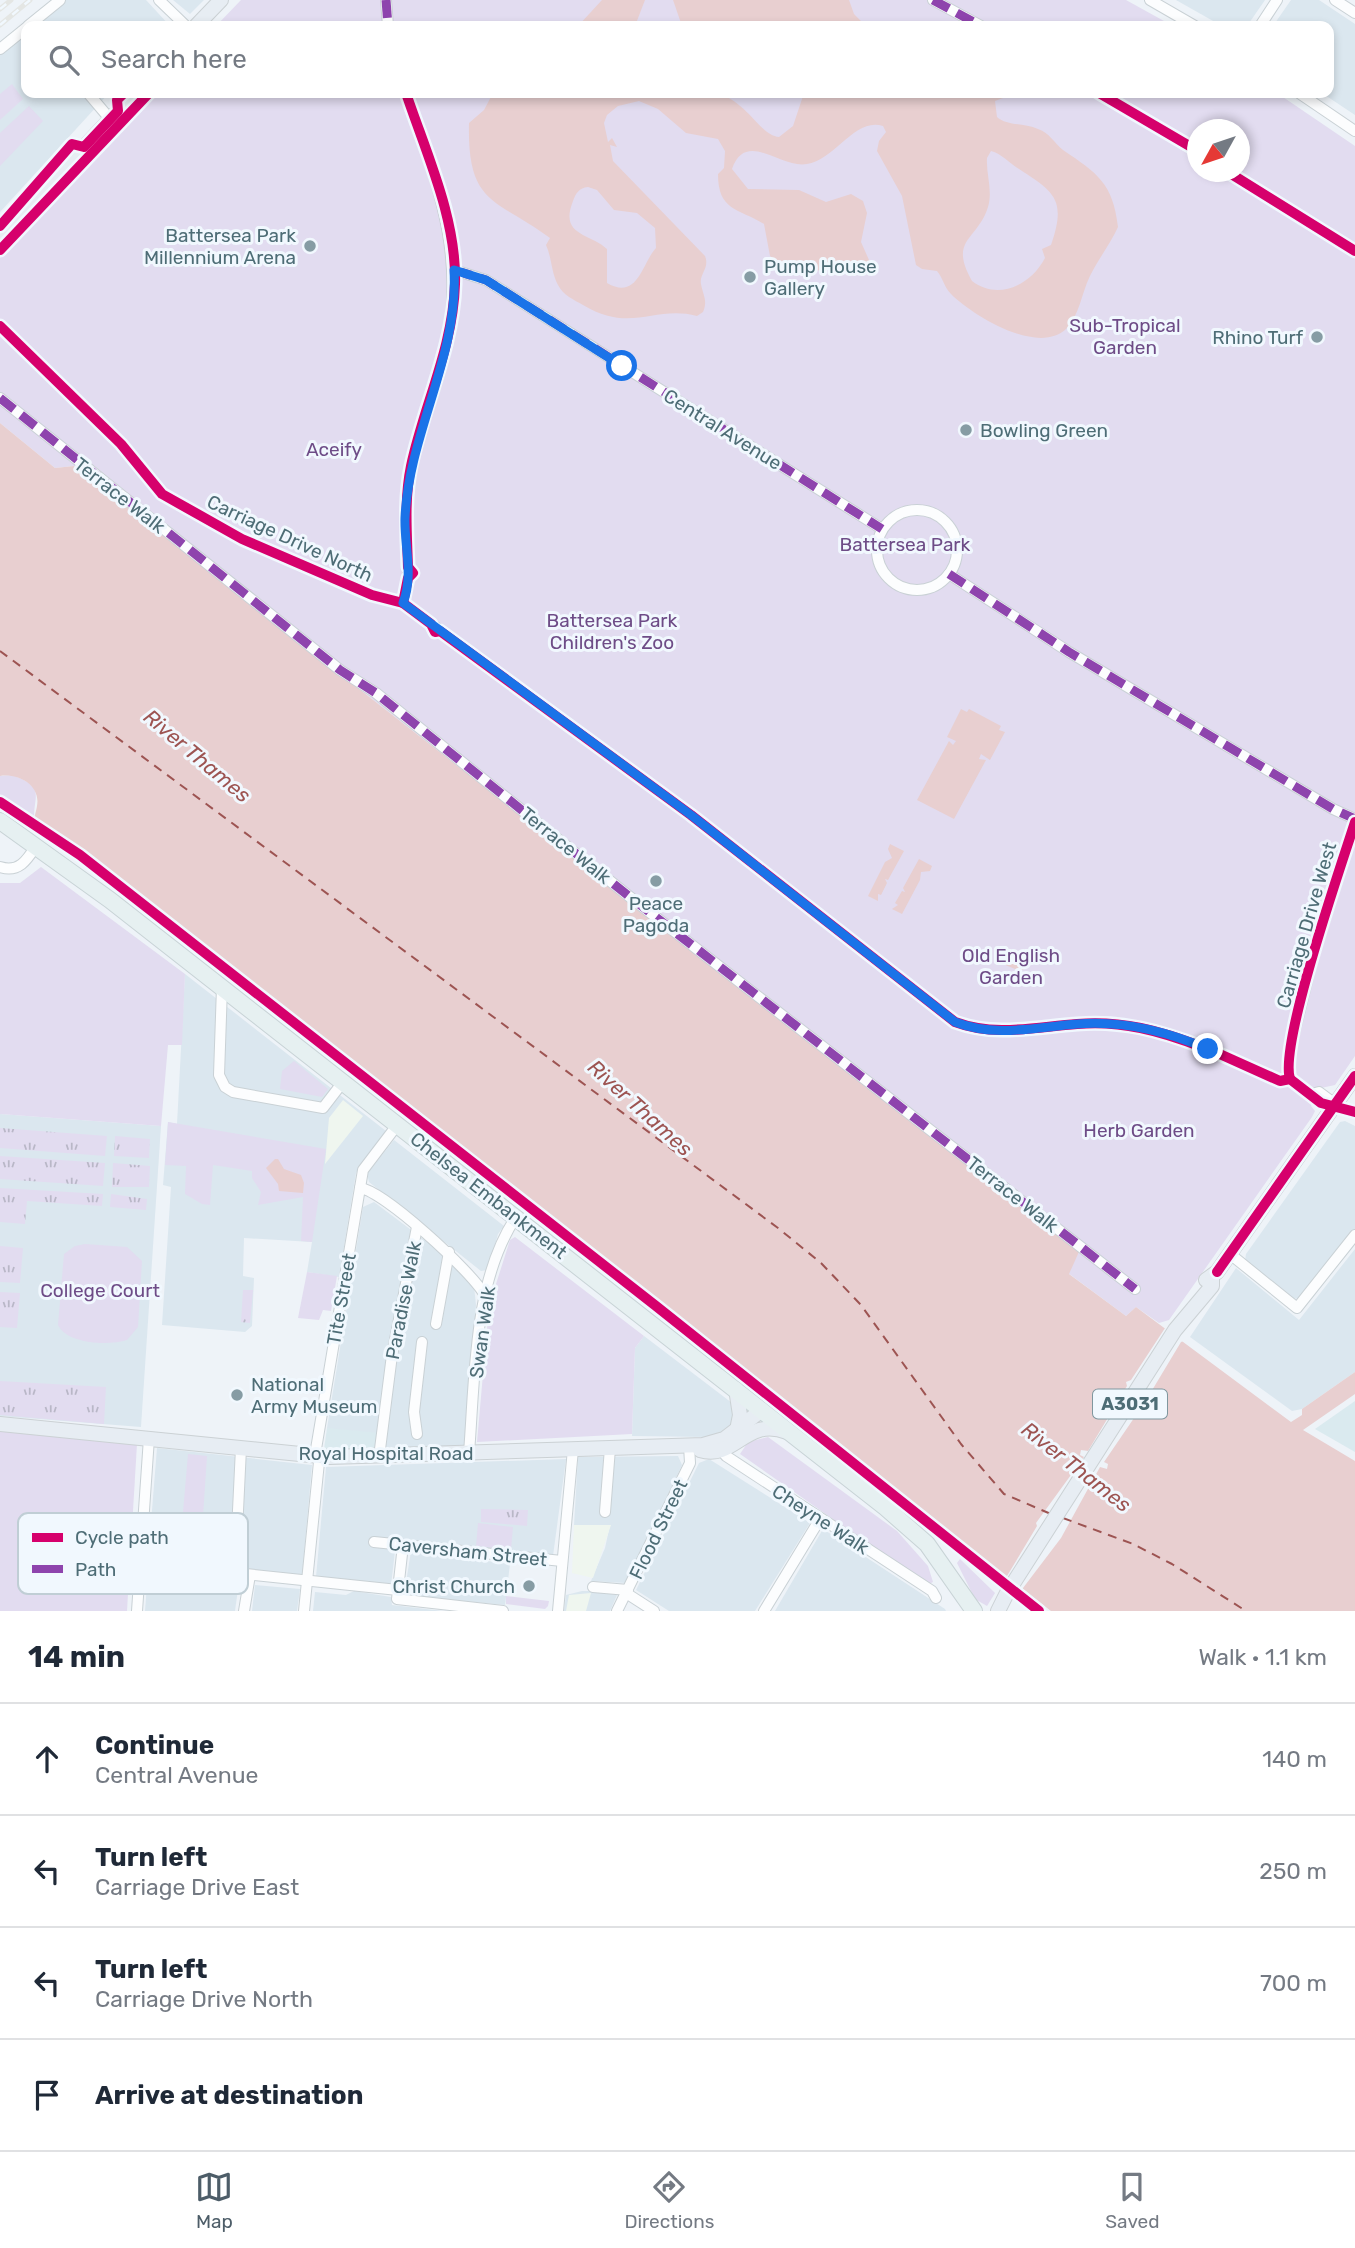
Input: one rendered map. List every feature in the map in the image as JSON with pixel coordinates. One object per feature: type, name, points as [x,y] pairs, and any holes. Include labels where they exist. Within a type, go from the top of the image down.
[{"type":"highway","name":"Chelsea Embankment","points":[[1,823],[36,846],[222,987],[905,1523],[927,1544],[957,1591],[974,1611]]},
{"type":"highway","name":"Chelsea Embankment","points":[[957,1591],[959,1611]]},
{"type":"main road","points":[[201,21],[221,0]]},
{"type":"main road","points":[[0,237],[130,98]]},
{"type":"main road","name":"A3031","points":[[998,1605],[1195,1302],[1194,1297],[1206,1279],[1212,1278],[1230,1254],[1355,1076]]},
{"type":"main road","points":[[736,1389],[740,1415],[737,1430]]},
{"type":"main road","name":"Royal Hospital Road","points":[[719,1447],[762,1409]]},
{"type":"main road","name":"Royal Hospital Road","points":[[0,1424],[317,1457],[379,1457],[417,1451],[469,1453],[719,1447],[758,1428],[770,1427],[792,1434]]},
{"type":"street","points":[[34,21],[60,0]]},
{"type":"street","points":[[159,0],[181,21]]},
{"type":"street","points":[[386,0],[388,21]]},
{"type":"street","points":[[933,0],[972,21]]},
{"type":"street","points":[[1150,0],[1186,21]]},
{"type":"street","points":[[1263,21],[1277,0]]},
{"type":"street","points":[[1335,0],[1355,13]]},
{"type":"street","points":[[0,49],[21,32]]},
{"type":"street","points":[[92,98],[110,120]]},
{"type":"street","points":[[403,603],[409,573],[405,520],[408,488],[420,431],[445,352],[453,303],[454,270],[440,196],[408,98]]},
{"type":"street","points":[[1108,98],[1187,145]]},
{"type":"street","points":[[1306,98],[1355,131]]},
{"type":"street","points":[[1244,182],[1355,251]]},
{"type":"street","name":"Central Avenue","points":[[454,270],[486,280],[882,529]]},
{"type":"street","name":"Carriage Drive North","points":[[0,326],[121,444],[162,494],[242,539],[372,595],[403,603],[691,815],[955,1022],[969,1027],[1004,1031],[1079,1023],[1135,1026],[1162,1031],[1208,1049]]},
{"type":"street","name":"Terrace Walk","points":[[0,398],[340,670],[376,693],[630,897],[1135,1289]]},
{"type":"street","points":[[910,510],[933,513],[943,519],[956,540],[955,563],[949,574],[933,587],[923,590],[898,585],[880,566],[876,553],[882,529],[890,520],[910,510]]},
{"type":"street","points":[[949,574],[1077,657],[1355,820]]},
{"type":"street","name":"Carriage Drive West","points":[[1293,1038],[1312,961],[1355,820]]},
{"type":"street","points":[[0,867],[10,869],[21,865],[36,846]]},
{"type":"street","points":[[222,987],[219,1076],[225,1087],[233,1092],[323,1108],[344,1082]]},
{"type":"street","points":[[1335,1104],[1355,1112]]},
{"type":"street","name":"Tite Street","points":[[304,1611],[317,1457],[363,1170],[398,1124]]},
{"type":"street","points":[[360,1188],[375,1195],[449,1252],[474,1276],[484,1294]]},
{"type":"street","name":"Swan Walk","points":[[469,1453],[484,1294],[502,1238],[516,1217]]},
{"type":"street","name":"Paradise Walk","points":[[379,1457],[393,1348],[417,1227]]},
{"type":"street","points":[[1230,1254],[1297,1308],[1355,1235]]},
{"type":"street","points":[[436,1324],[449,1252]]},
{"type":"street","points":[[417,1434],[414,1412],[422,1342]]},
{"type":"street","points":[[144,1513],[149,1438]]},
{"type":"street","name":"Flood Street","points":[[617,1611],[691,1463],[689,1446]]},
{"type":"street","name":"Cheyne Walk","points":[[719,1447],[934,1595],[943,1586],[946,1571]]},
{"type":"street","points":[[238,1513],[241,1448]]},
{"type":"street","points":[[605,1512],[610,1448]]},
{"type":"street","points":[[558,1611],[573,1449]]},
{"type":"street","points":[[764,1611],[820,1518]]},
{"type":"street","name":"Caversham Street","points":[[374,1542],[562,1561]]},
{"type":"street","points":[[403,1545],[397,1599],[503,1611]]},
{"type":"street","points":[[248,1587],[250,1575],[398,1590]]},
{"type":"street","points":[[593,1587],[627,1592],[654,1611]]},
{"type":"shaded area","points":[[62,0],[146,0],[165,21],[35,21]]},
{"type":"shaded area","points":[[173,0],[204,0],[190,14]]},
{"type":"shaded area","points":[[1176,0],[1265,0],[1250,21],[1213,21]]},
{"type":"shaded area","points":[[1291,0],[1319,0],[1355,24],[1355,115],[1330,98],[1334,98],[1334,21],[1276,21]]},
{"type":"shaded area","points":[[21,33],[21,98],[104,98],[0,212],[0,50]]},
{"type":"shaded area","points":[[185,974],[386,1131],[356,1173],[339,1277],[307,1272],[312,1242],[244,1238],[243,1276],[254,1278],[252,1326],[245,1332],[162,1325],[171,1187],[163,1185],[168,1122],[177,1124]]},
{"type":"shaded area","points":[[343,1100],[363,1116],[325,1164],[329,1118]]},
{"type":"shaded area","points":[[0,1114],[161,1126],[141,1427],[0,1416]]},
{"type":"shaded area","points":[[1345,1121],[1355,1126],[1355,1230],[1300,1298],[1293,1299],[1245,1261],[1246,1254],[1340,1122]]},
{"type":"shaded area","points":[[394,1140],[504,1226],[498,1234],[488,1270],[481,1271],[369,1182],[367,1174]]},
{"type":"shaded area","points":[[374,1202],[459,1266],[474,1286],[476,1305],[465,1446],[378,1449],[327,1428],[363,1207]]},
{"type":"shaded area","points":[[1355,1249],[1355,1372],[1302,1409],[1292,1411],[1190,1337],[1236,1268],[1299,1320]]},
{"type":"shaded area","points":[[644,1336],[732,1403],[734,1421],[724,1433],[708,1437],[632,1436],[635,1348]]},
{"type":"shaded area","points":[[1355,1401],[1355,1452],[1315,1429]]},
{"type":"shaded area","points":[[327,1428],[380,1433],[378,1449],[324,1449]]},
{"type":"shaded area","points":[[157,1448],[312,1465],[302,1576],[248,1570],[248,1513],[152,1513]]},
{"type":"shaded area","points":[[678,1456],[682,1465],[626,1583],[591,1581],[605,1548],[610,1525],[574,1525],[578,1457]]},
{"type":"shaded area","points":[[566,1459],[553,1556],[396,1543],[391,1585],[316,1577],[326,1467]]},
{"type":"shaded area","points":[[709,1459],[810,1523],[755,1611],[669,1611],[636,1590],[699,1463]]},
{"type":"shaded area","points":[[574,1525],[611,1525],[593,1578],[572,1573]]},
{"type":"shaded area","points":[[823,1529],[945,1609],[946,1611],[775,1611]]},
{"type":"shaded area","points":[[411,1551],[510,1564],[505,1605],[404,1595]]},
{"type":"shaded area","points":[[255,1585],[300,1589],[297,1611],[252,1611]]},
{"type":"shaded area","points":[[354,1591],[391,1597],[392,1605],[443,1611],[313,1611],[315,1592],[346,1595]]},
{"type":"shaded area","points":[[582,1591],[617,1595],[610,1611],[564,1611],[566,1595]]},
{"type":"shaded area","points":[[591,1593],[586,1611],[566,1611],[569,1595]]},
{"type":"shaded area","points":[[146,1594],[237,1594],[235,1611],[145,1611]]},
{"type":"green space","points":[[241,0],[1126,0],[1164,21],[221,21]]},
{"type":"green space","points":[[12,84],[23,99],[0,120],[0,94]]},
{"type":"green space","name":"Battersea Park","points":[[149,98],[1284,98],[1355,146],[1355,1056],[1335,1085],[1321,1088],[1311,1106],[1315,1111],[1312,1117],[1169,1320],[1159,1323],[1136,1307],[1126,1316],[1068,1273],[1079,1252],[74,466],[55,468],[0,423],[0,257]]},
{"type":"green space","points":[[29,106],[43,121],[0,166],[0,133]]},
{"type":"green space","points":[[12,775],[31,784],[34,789],[35,822],[0,800],[0,776]]},
{"type":"green space","points":[[41,867],[185,974],[182,1045],[168,1045],[161,1126],[0,1114],[0,883],[20,883]]},
{"type":"green space","points":[[294,1061],[328,1089],[322,1097],[280,1089],[282,1071]]},
{"type":"green space","points":[[168,1122],[326,1149],[312,1242],[301,1241],[303,1197],[258,1205],[261,1192],[252,1178],[252,1171],[213,1165],[210,1205],[202,1204],[185,1194],[186,1166],[165,1165]]},
{"type":"green space","points":[[0,1128],[107,1136],[105,1156],[0,1148]]},
{"type":"green space","points":[[115,1136],[150,1139],[149,1158],[114,1156]]},
{"type":"green space","points":[[0,1156],[105,1163],[103,1186],[0,1179]]},
{"type":"green space","points":[[113,1163],[150,1166],[149,1187],[112,1187]]},
{"type":"green space","points":[[0,1188],[103,1194],[102,1206],[27,1201],[25,1224],[0,1222]]},
{"type":"green space","points":[[111,1194],[147,1199],[146,1210],[110,1207]]},
{"type":"green space","points":[[515,1237],[644,1336],[635,1348],[632,1434],[477,1442],[489,1306],[510,1240]]},
{"type":"green space","name":"College Court","points":[[85,1244],[127,1247],[142,1261],[138,1327],[127,1340],[99,1343],[79,1340],[58,1325],[64,1254],[75,1246]]},
{"type":"green space","points":[[0,1246],[23,1248],[20,1283],[0,1282]]},
{"type":"green space","points":[[307,1272],[337,1276],[331,1311],[323,1310],[319,1320],[298,1318]]},
{"type":"green space","points":[[243,1290],[253,1290],[250,1323],[241,1322]]},
{"type":"green space","points":[[0,1292],[20,1293],[17,1328],[0,1327]]},
{"type":"green space","points":[[0,1381],[106,1387],[104,1424],[0,1415]]},
{"type":"green space","points":[[0,1431],[137,1444],[133,1513],[18,1513],[18,1594],[128,1594],[127,1611],[0,1611]]},
{"type":"green space","points":[[768,1437],[897,1531],[928,1566],[933,1582],[927,1585],[740,1454],[748,1442]]},
{"type":"green space","points":[[188,1454],[207,1456],[203,1513],[183,1513]]},
{"type":"green space","points":[[481,1509],[528,1510],[527,1526],[481,1522]]},
{"type":"green space","points":[[478,1523],[513,1527],[511,1550],[476,1546]]},
{"type":"green space","points":[[960,1559],[995,1593],[987,1606],[975,1599],[957,1563]]},
{"type":"green space","points":[[506,1596],[549,1601],[545,1609],[506,1604]]},
{"type":"water","points":[[602,0],[645,0],[637,21],[583,21]]},
{"type":"water","points":[[673,0],[849,0],[854,14],[861,21],[680,21]]},
{"type":"water","points":[[490,98],[729,98],[766,131],[779,137],[793,126],[802,98],[1003,98],[995,101],[997,117],[1006,122],[1042,131],[1094,173],[1112,200],[1118,227],[1091,274],[1075,316],[1067,328],[1055,336],[1024,336],[1006,330],[974,312],[951,294],[937,271],[922,269],[916,265],[902,196],[877,151],[879,141],[886,132],[883,126],[863,128],[827,155],[807,164],[797,164],[755,151],[746,152],[738,158],[732,169],[748,189],[799,190],[826,202],[851,194],[863,201],[867,213],[861,242],[873,269],[856,274],[834,269],[801,272],[785,269],[770,256],[764,224],[726,202],[719,186],[718,174],[724,168],[725,151],[718,139],[686,133],[658,109],[639,101],[618,106],[607,115],[604,123],[608,142],[612,138],[617,147],[610,145],[613,161],[705,256],[706,264],[701,284],[705,305],[703,312],[697,316],[668,314],[615,317],[600,313],[563,292],[556,280],[546,245],[550,238],[488,197],[473,170],[469,123],[484,110]],"holes":[[[991,151],[1002,156],[1049,191],[1054,198],[1058,217],[1051,245],[1042,249],[1045,258],[1039,268],[1013,287],[992,290],[972,281],[963,256],[967,241],[988,207],[990,195],[987,158]],[[588,187],[597,190],[614,210],[637,213],[655,228],[656,248],[638,278],[626,287],[607,283],[607,249],[578,232],[570,221],[575,196],[580,190]]]},
{"type":"water","name":"River Thames","points":[[0,423],[55,468],[74,466],[1079,1252],[1069,1274],[1126,1316],[1136,1307],[1291,1422],[1302,1415],[1302,1409],[1355,1372],[1355,1394],[1303,1430],[1355,1461],[1355,1611],[1051,1611],[86,857],[35,822],[37,799],[32,786],[14,776],[0,776]]},
{"type":"water","points":[[961,709],[967,712],[969,709],[1001,726],[999,730],[1005,732],[990,760],[981,754],[979,759],[986,760],[954,819],[917,800],[949,741],[953,745],[956,741],[947,737]]},
{"type":"water","points":[[890,844],[904,851],[888,880],[885,879],[887,883],[881,895],[878,894],[878,901],[868,896],[885,862],[892,858],[888,849]]},
{"type":"water","points":[[919,859],[932,866],[930,871],[921,872],[920,880],[902,914],[892,909],[898,905],[895,903],[902,891],[905,892],[903,888]]},
{"type":"water","points":[[1006,956],[1024,963],[1024,969],[1020,971],[1003,964],[1002,959]]},
{"type":"water","points":[[278,1159],[284,1169],[301,1175],[303,1193],[279,1191],[278,1184],[266,1168]]},
{"type":"pier","points":[[1167,1325],[1186,1340],[1181,1342],[1151,1392],[1152,1396],[1147,1399],[1104,1462],[1108,1464],[1107,1469],[1100,1467],[1061,1538],[1023,1588],[1023,1594],[1002,1578],[1007,1576],[1037,1526],[1036,1523],[1084,1457],[1080,1455],[1081,1450],[1088,1451],[1127,1386],[1126,1382],[1131,1380]]},
{"type":"ferry route","points":[[0,651],[778,1228],[821,1263],[861,1305],[961,1444],[1004,1494],[1051,1514]]},
{"type":"ferry route","points":[[1063,1518],[1133,1544],[1172,1564],[1246,1611]]},
{"type":"railway","points":[[0,9],[11,0]]},
{"type":"railway","points":[[0,25],[30,0]]},
{"type":"marked path","points":[[386,0],[388,21]]},
{"type":"marked path","points":[[933,0],[972,21]]},
{"type":"marked path","points":[[454,270],[486,280],[882,529]]},
{"type":"marked path","points":[[0,398],[340,670],[376,693],[630,897],[1135,1289]]},
{"type":"marked path","points":[[949,574],[1069,652],[1333,809],[1355,819]]},
{"type":"cycle path","points":[[0,226],[72,144],[84,147],[118,111],[119,98]]},
{"type":"cycle path","points":[[0,250],[144,98]]},
{"type":"cycle path","points":[[403,603],[408,578],[413,573],[408,567],[407,516],[411,466],[444,354],[455,284],[446,211],[408,98]]},
{"type":"cycle path","points":[[1108,98],[1187,145]]},
{"type":"cycle path","points":[[1244,182],[1355,251]]},
{"type":"cycle path","points":[[0,326],[121,444],[162,494],[242,539],[372,595],[403,603],[431,624],[435,632],[440,631],[691,815],[955,1022],[970,1027],[1000,1030],[1093,1023],[1125,1025],[1202,1047]]},
{"type":"cycle path","points":[[0,802],[80,855],[656,1306],[1039,1611]]},
{"type":"cycle path","points":[[1290,1079],[1289,1060],[1302,994],[1355,822]]},
{"type":"cycle path","points":[[1213,1051],[1280,1081],[1290,1079],[1321,1103],[1355,1112]]},
{"type":"cycle path","points":[[1217,1272],[1355,1076]]},
{"type":"place","name":"Battersea Park Millennium Arena","points":[[310,246]]},
{"type":"place","name":"Pump House Gallery","points":[[750,277]]},
{"type":"place","name":"Rhino Turf","points":[[1317,337]]},
{"type":"place","name":"Bowling Green","points":[[966,430]]},
{"type":"place","name":"Peace Pagoda","points":[[656,881]]},
{"type":"place","name":"National Army Museum","points":[[237,1395]]},
{"type":"place","name":"Christ Church","points":[[529,1586]]},
{"type":"route","points":[[622,366],[486,280],[454,270],[453,303],[445,352],[411,467],[405,520],[409,573],[407,594],[403,603],[623,763],[955,1022],[969,1027],[1004,1031],[1079,1023],[1135,1026],[1162,1031],[1208,1049]]},
{"type":"park label","name":"Sub-Tropical Garden","points":[[1125,336]]},
{"type":"park label","name":"Aceify","points":[[334,449]]},
{"type":"park label","name":"Battersea Park Children's Zoo","points":[[612,631]]},
{"type":"park label","name":"Old English Garden","points":[[1011,966]]},
{"type":"park label","name":"Herb Garden","points":[[1139,1130]]}]
